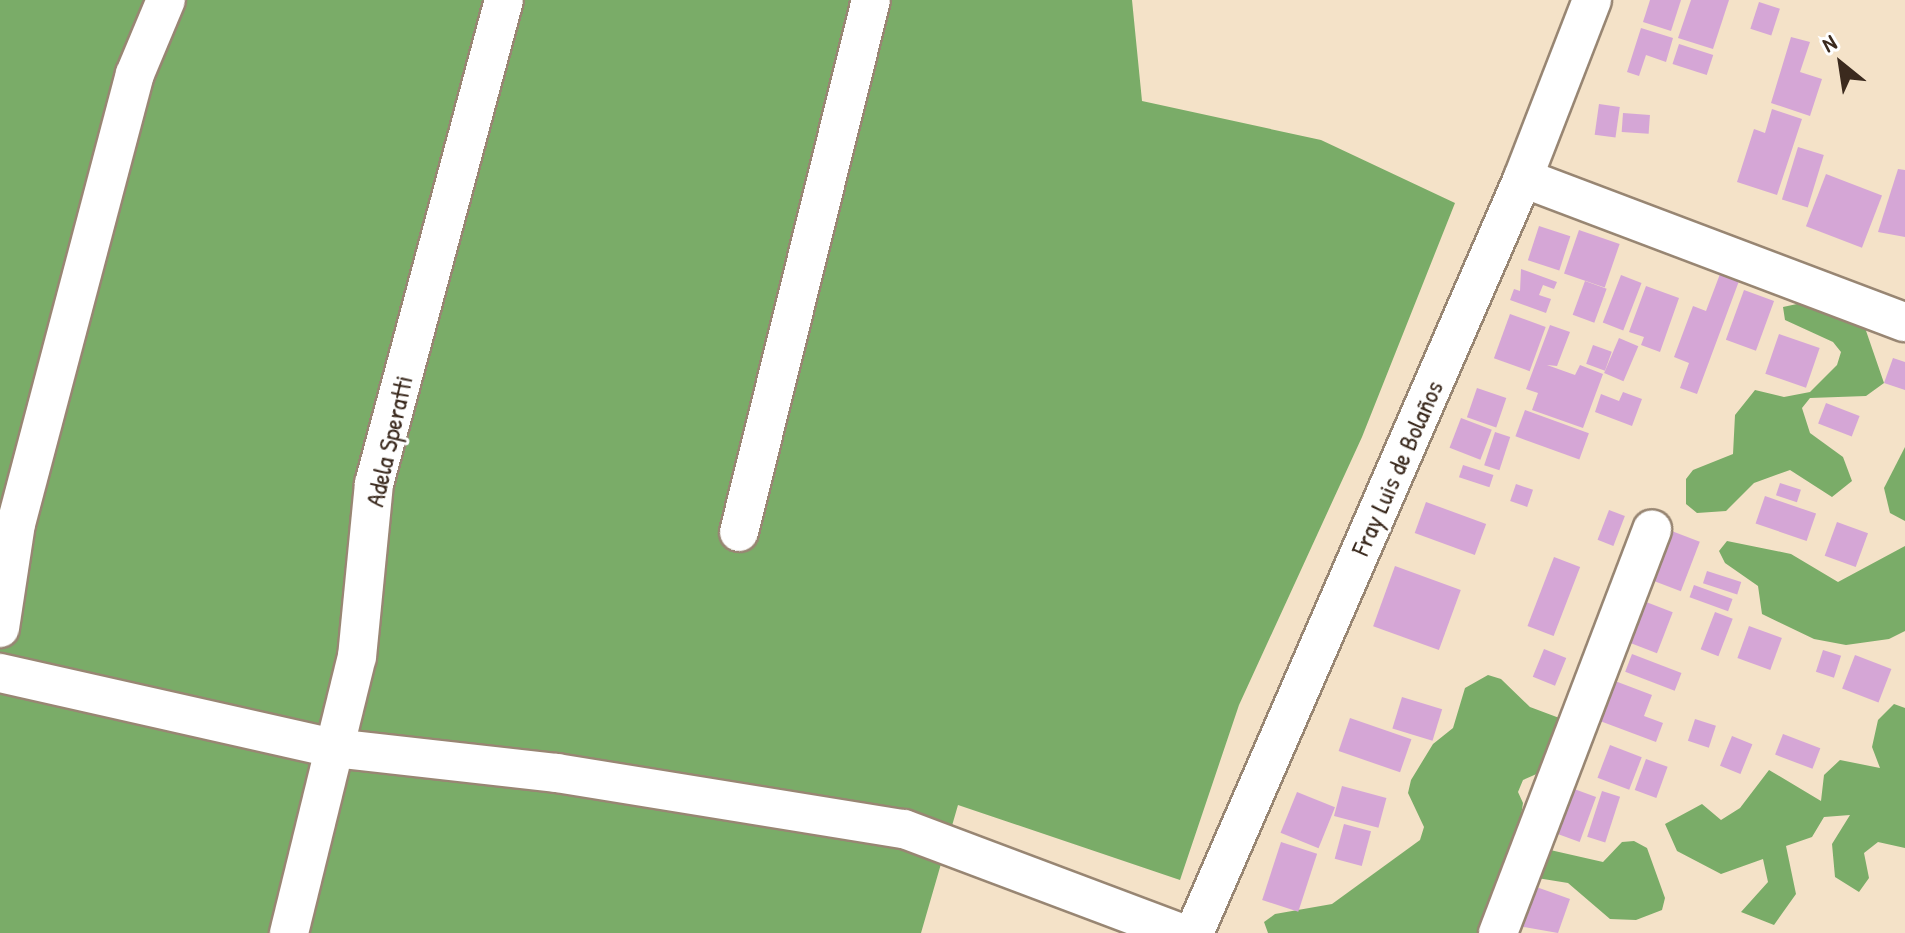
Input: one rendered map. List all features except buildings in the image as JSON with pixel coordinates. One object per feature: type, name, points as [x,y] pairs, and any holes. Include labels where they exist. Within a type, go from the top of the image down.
[{"type":"street","points":[[0,628],[16,524],[135,74],[166,0]]},
{"type":"street","name":"Adela Speratti","points":[[289,933],[357,657],[374,484],[504,0]]},
{"type":"street","points":[[739,532],[871,0]]},
{"type":"street","name":"Fray Luis de Bolaños","points":[[1194,933],[1523,178],[1592,0]]},
{"type":"street","points":[[1523,178],[1905,322]]},
{"type":"street","points":[[1498,933],[1652,529]]},
{"type":"street","points":[[0,673],[334,748],[557,773],[904,829],[1180,933]]},
{"type":"green space","points":[[0,0],[1132,0],[1142,101],[1321,140],[1455,203],[1362,437],[1239,705],[1180,880],[958,805],[921,933],[0,933]]},
{"type":"green space","points":[[1811,301],[1863,322],[1884,383],[1866,396],[1810,398],[1802,408],[1810,433],[1843,457],[1852,481],[1832,497],[1790,470],[1754,483],[1726,511],[1697,513],[1686,504],[1686,479],[1693,470],[1733,454],[1735,415],[1755,390],[1784,397],[1810,392],[1837,365],[1841,352],[1833,342],[1785,320],[1783,307]]},
{"type":"green space","points":[[1905,447],[1905,521],[1890,513],[1884,488]]},
{"type":"green space","points":[[1727,541],[1791,554],[1838,582],[1905,546],[1905,631],[1889,639],[1846,645],[1814,639],[1762,614],[1758,586],[1725,563],[1719,551]]},
{"type":"green space","points":[[1488,675],[1501,679],[1530,707],[1594,731],[1593,744],[1582,754],[1523,780],[1518,792],[1523,803],[1519,829],[1489,901],[1493,933],[1268,933],[1264,922],[1275,914],[1332,904],[1420,840],[1424,827],[1408,793],[1411,780],[1433,744],[1453,728],[1465,688]]},
{"type":"green space","points":[[1894,704],[1905,708],[1905,848],[1878,842],[1864,853],[1869,878],[1859,892],[1835,877],[1832,844],[1850,815],[1824,817],[1812,837],[1786,846],[1796,894],[1774,925],[1741,912],[1768,882],[1763,859],[1721,874],[1677,851],[1665,824],[1702,804],[1721,820],[1740,808],[1769,770],[1821,801],[1824,775],[1840,760],[1880,768],[1872,747],[1878,720]]},
{"type":"green space","points":[[1634,841],[1647,848],[1665,898],[1662,910],[1636,920],[1610,919],[1568,883],[1531,877],[1537,847],[1603,862],[1622,842]]}]
